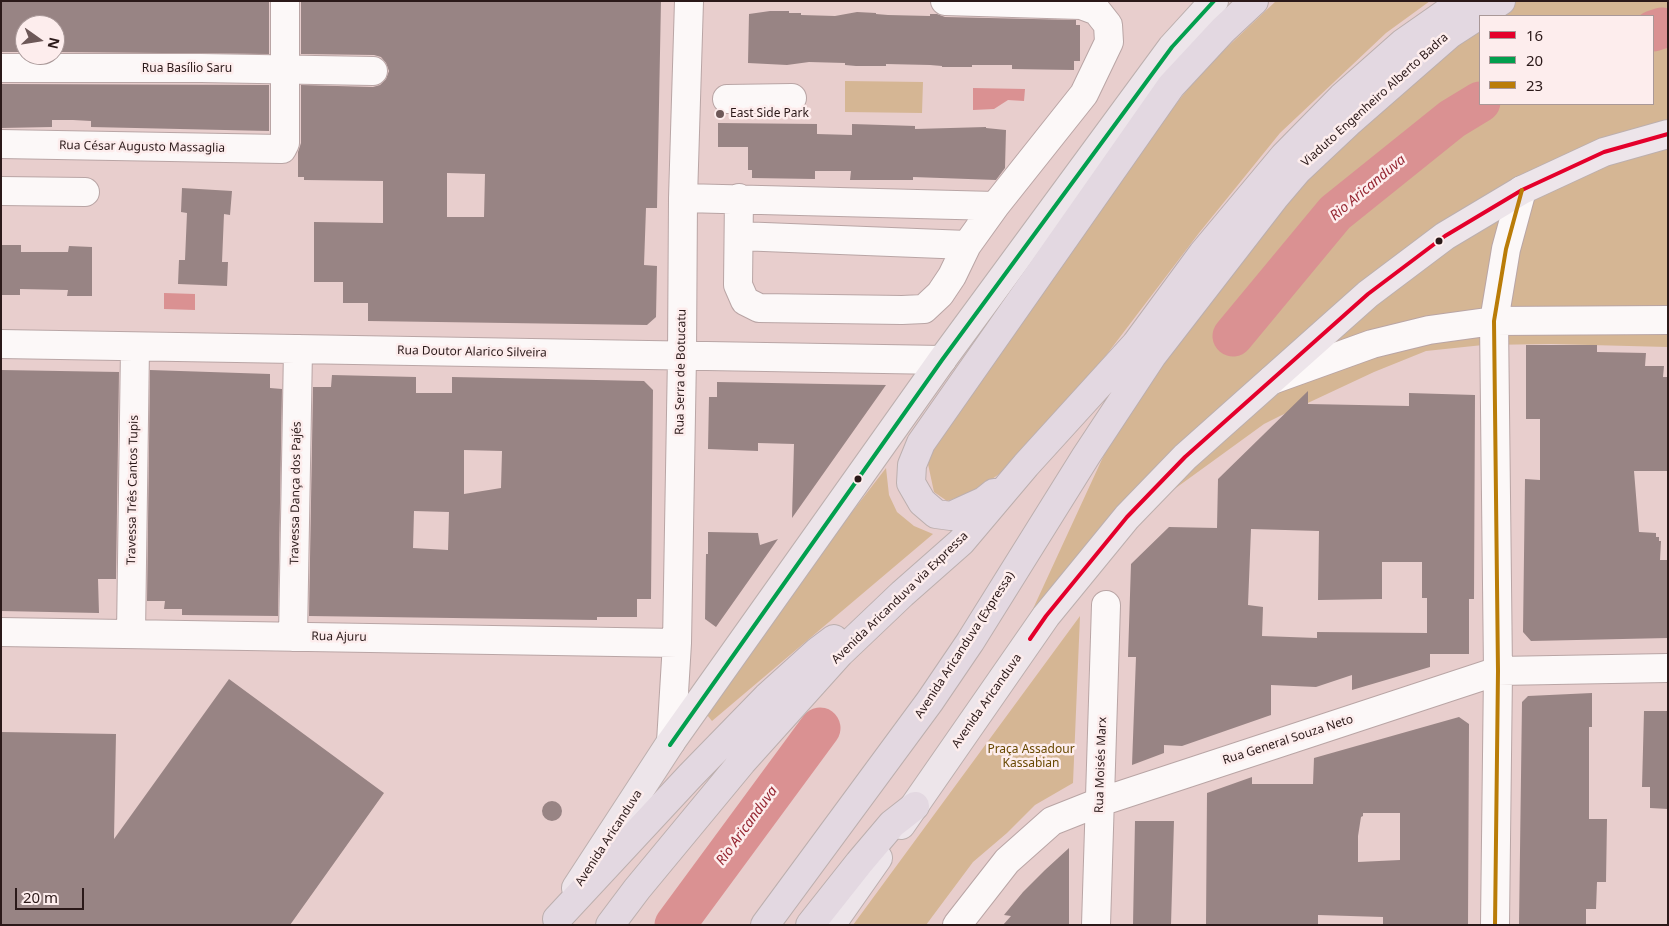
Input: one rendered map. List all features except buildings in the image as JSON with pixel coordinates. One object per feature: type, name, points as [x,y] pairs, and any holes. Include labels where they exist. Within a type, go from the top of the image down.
[{"type":"highway","points":[[1026,465],[984,501],[951,516],[936,514],[922,502],[911,483],[912,465],[921,443],[1172,86],[1223,30],[1254,1]]},
{"type":"highway","name":"Viaduto Engenheiro Alberto Badra","points":[[1144,350],[1203,254],[1284,156],[1342,97],[1402,43],[1463,1]]},
{"type":"highway","name":"Viaduto Engenheiro Alberto Badra","points":[[1479,15],[1501,1]]},
{"type":"highway","name":"Viaduto Engenheiro Alberto Badra","points":[[1144,350],[1298,170],[1348,123],[1450,34],[1479,15]]},
{"type":"highway","name":"Avenida Aricanduva via Expressa","points":[[610,925],[637,889],[742,762],[840,653],[902,594],[961,542],[1026,465],[1144,350]]},
{"type":"highway","name":"Avenida Aricanduva (Expressa)","points":[[765,925],[930,701],[965,650],[1086,456],[1144,350]]},
{"type":"highway","points":[[555,922],[690,776],[767,698],[818,651],[852,626],[902,594]]},
{"type":"highway","points":[[810,925],[864,856],[892,824],[914,806]]},
{"type":"main road","name":"Avenida Aricanduva","points":[[555,922],[671,742],[942,360],[1172,47],[1214,1]]},
{"type":"main road","name":"Avenida Aricanduva","points":[[831,925],[1046,616],[1127,517],[1185,457],[1368,294],[1445,236],[1522,190],[1604,152],[1668,134]]},
{"type":"street","points":[[284,70],[285,1]]},
{"type":"street","name":"Rua Serra de Botucatu","points":[[671,742],[677,643],[683,198],[689,1]]},
{"type":"street","points":[[739,198],[738,285],[745,301],[759,308],[902,310],[924,308],[940,294],[952,276],[967,245],[1084,94],[1109,42],[1108,25],[1097,11],[1081,5],[945,1]]},
{"type":"street","name":"Rua Basílio Saru","points":[[1,68],[373,71]]},
{"type":"street","name":"Rua César Augusto Massaglia","points":[[1,144],[280,149],[283,148],[285,143],[284,70]]},
{"type":"street","points":[[686,98],[792,98]]},
{"type":"street","points":[[1495,925],[1498,671],[1494,321],[1506,249],[1522,190]]},
{"type":"street","points":[[1,191],[85,192]]},
{"type":"street","points":[[683,198],[996,206]]},
{"type":"street","points":[[739,236],[967,245]]},
{"type":"street","points":[[1270,380],[1372,344],[1429,330],[1494,321],[1668,320]]},
{"type":"street","name":"Rua Doutor Alarico Silveira","points":[[1,344],[942,360]]},
{"type":"street","name":"Travessa Três Cantos Tupis","points":[[131,634],[135,347]]},
{"type":"street","name":"Travessa Dança dos Pajés","points":[[293,636],[298,349]]},
{"type":"street","name":"Rua Moisés Marx","points":[[1096,925],[1106,605]]},
{"type":"street","name":"Rua Ajuru","points":[[1,632],[677,643]]},
{"type":"street","name":"Rua General Souza Neto","points":[[957,925],[1007,861],[1052,821],[1100,802],[1498,671],[1668,668]]},
{"type":"green space","points":[[1276,1],[1430,1],[1386,33],[1280,133],[1199,233],[1101,362],[1059,413],[1011,466],[973,492],[947,501],[934,492],[928,464],[936,443],[1157,128],[1187,90],[1220,54]]},
{"type":"green space","points":[[1491,1],[1668,1],[1668,347],[1551,344],[1483,345],[1426,351],[1374,372],[1264,424],[1140,514],[990,702],[1163,327],[1287,170]]},
{"type":"green space","points":[[845,81],[923,82],[922,113],[845,112]]},
{"type":"green space","points":[[886,468],[889,495],[897,512],[914,526],[933,534],[712,721],[703,710],[765,625]]},
{"type":"green space","name":"Praça Assadour Kassabian","points":[[1080,616],[1073,783],[1035,805],[1007,833],[973,862],[926,925],[853,925]]},
{"type":"shaded area","points":[[973,88],[1025,89],[1024,101],[1008,100],[994,109],[973,110]]},
{"type":"shaded area","points":[[164,293],[195,294],[195,310],[164,309]]},
{"type":"waterway","name":"Rio Aricanduva","points":[[1654,31],[1662,28]]},
{"type":"waterway","name":"Rio Aricanduva","points":[[1233,336],[1335,213],[1452,119],[1479,103]]},
{"type":"waterway","name":"Rio Aricanduva","points":[[675,925],[820,728]]},
{"type":"transit line","name":"20","points":[[670,745],[942,360],[1172,47],[1214,1]]},
{"type":"transit line","name":"16","points":[[1030,639],[1046,616],[1127,517],[1185,457],[1368,294],[1445,236],[1522,190],[1604,152],[1668,134]]},
{"type":"transit line","name":"23","points":[[1495,925],[1498,671],[1494,321],[1506,249],[1522,190]]},
{"type":"place","name":"East Side Park","points":[[720,114]]}]
